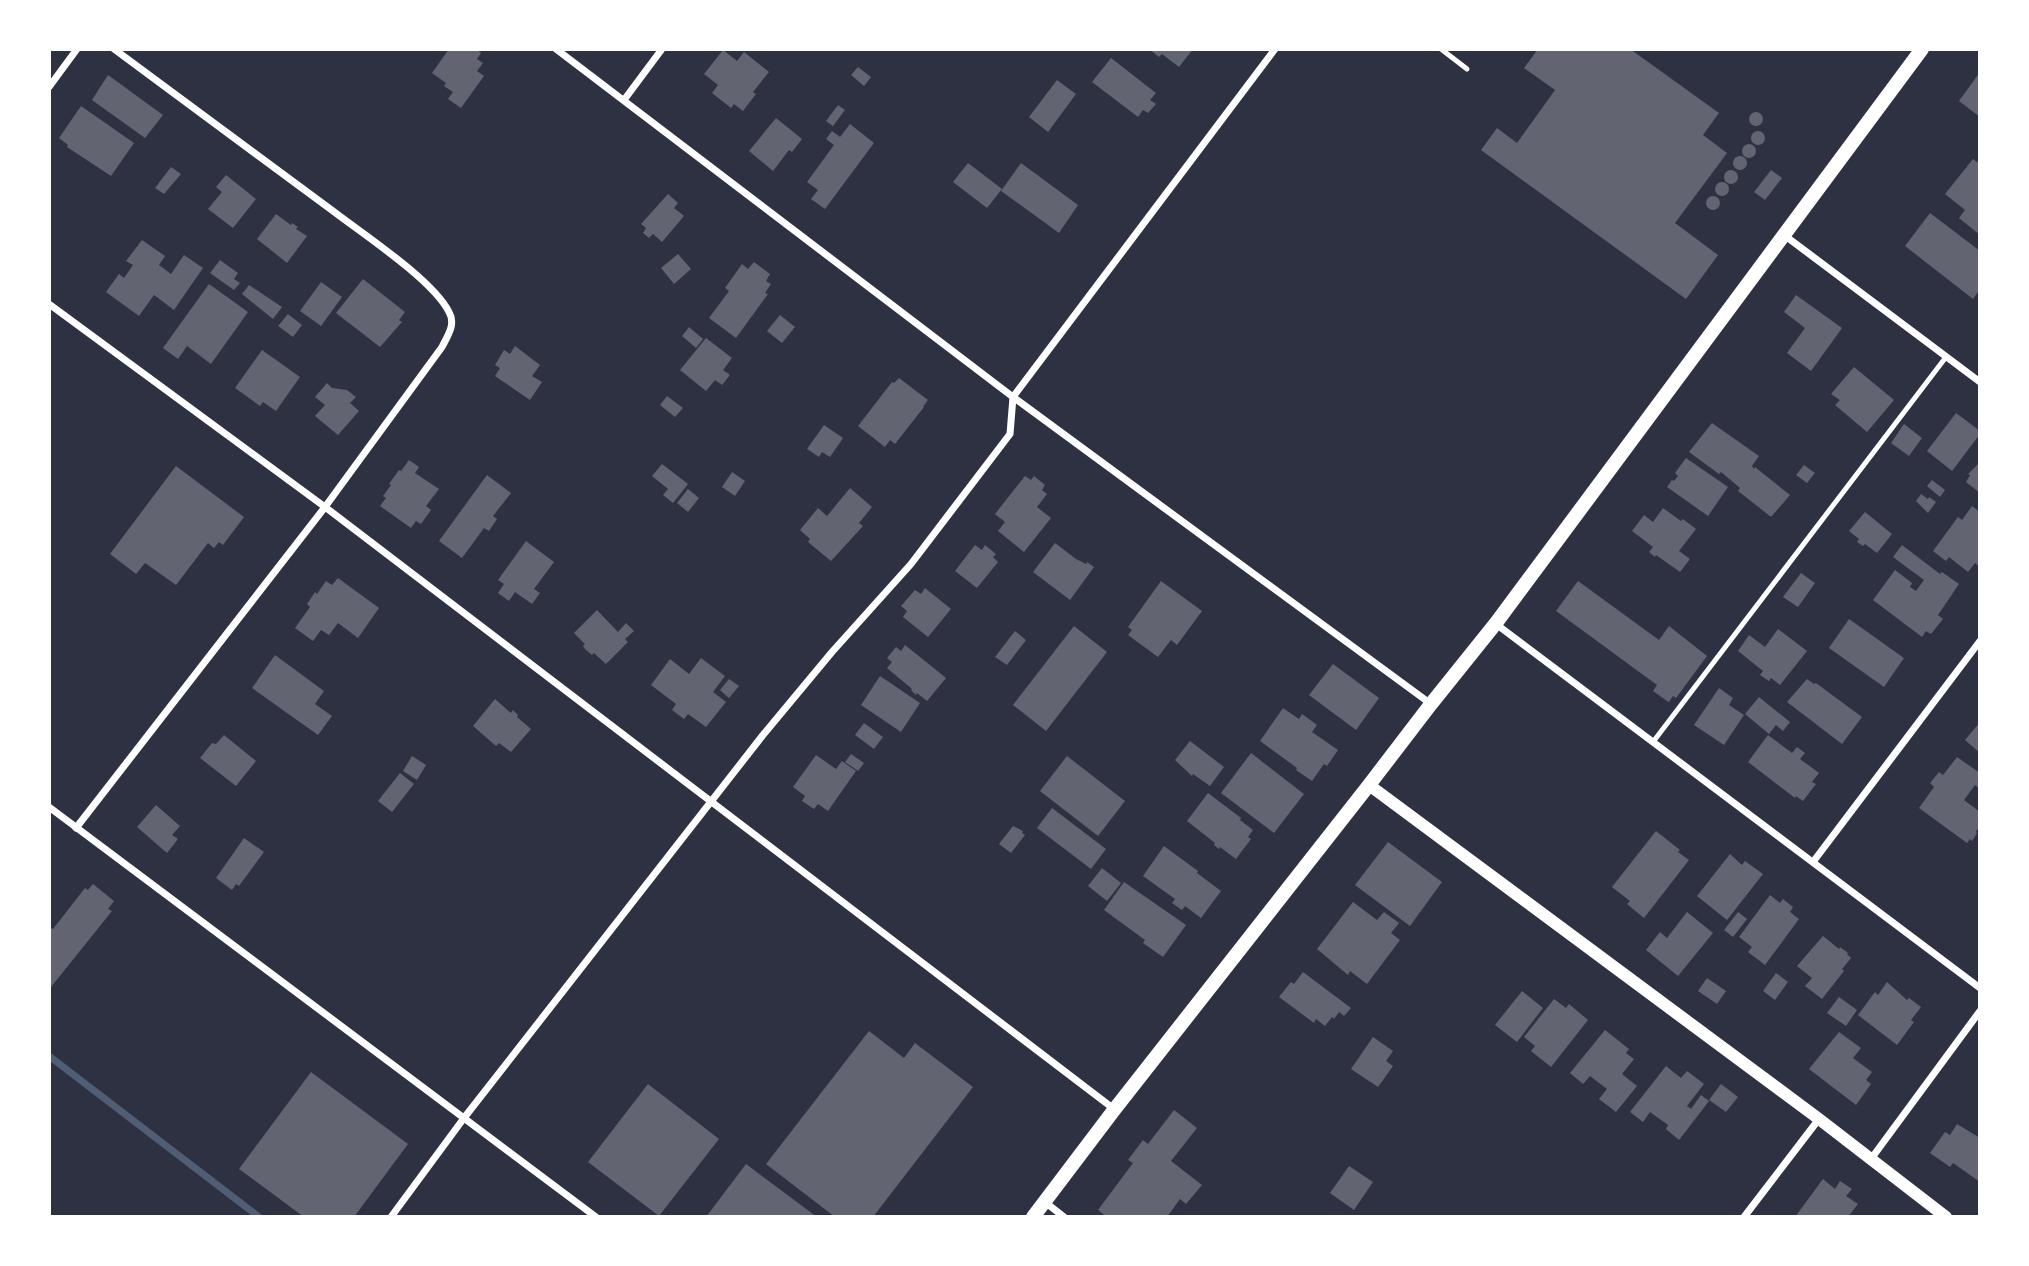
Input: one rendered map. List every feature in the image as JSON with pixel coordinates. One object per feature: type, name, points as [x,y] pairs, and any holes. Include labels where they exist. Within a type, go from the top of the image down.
[{"type":"main road","points":[[1033,1217],[1496,624],[1922,49]]},
{"type":"street","points":[[49,87],[77,49]]},
{"type":"street","points":[[76,828],[325,507],[442,347],[452,325],[450,314],[441,300],[420,278],[365,234],[114,49]]},
{"type":"street","points":[[556,49],[1013,397],[1431,704]]},
{"type":"street","points":[[624,100],[662,49]]},
{"type":"street","points":[[391,1217],[464,1118],[711,803],[832,652],[911,564],[1010,434],[1013,397],[1275,49]]},
{"type":"street","points":[[1784,235],[1980,382]]},
{"type":"street","points":[[49,304],[325,507],[1114,1110]]},
{"type":"street","points":[[1496,624],[1980,988]]},
{"type":"street","points":[[1814,862],[1980,641]]},
{"type":"street","points":[[1370,785],[1819,1119],[1945,1217]]},
{"type":"street","points":[[49,807],[596,1217]]},
{"type":"street","points":[[1871,1159],[1980,1011]]},
{"type":"street","points":[[1744,1217],[1819,1119]]},
{"type":"street","points":[[1045,1202],[1064,1217]]},
{"type":"lane","points":[[1441,49],[1466,69]]},
{"type":"lane","points":[[1653,742],[1946,357]]},
{"type":"building","points":[[449,49],[476,49],[481,53],[477,59],[483,63],[477,71],[484,76],[461,108],[448,99],[453,92],[444,86],[446,83],[432,73]]},
{"type":"building","points":[[1149,49],[1193,49],[1179,67],[1162,54],[1159,57]]},
{"type":"building","points":[[1538,49],[1630,49],[1719,113],[1703,135],[1727,153],[1675,223],[1718,255],[1686,299],[1481,150],[1497,128],[1517,143],[1555,90],[1524,68]]},
{"type":"building","points":[[723,50],[737,61],[744,52],[769,72],[753,92],[756,94],[743,111],[734,104],[731,108],[712,93],[718,85],[704,74]]},
{"type":"building","points":[[1111,58],[1156,93],[1150,100],[1156,104],[1148,113],[1143,110],[1138,117],[1092,82]]},
{"type":"building","points":[[858,67],[871,77],[864,86],[851,75]]},
{"type":"building","points":[[1980,72],[1980,117],[1959,101]]},
{"type":"building","points":[[108,75],[163,115],[145,138],[92,100]]},
{"type":"building","points":[[1057,80],[1076,94],[1048,132],[1029,117]]},
{"type":"building","points":[[838,105],[845,110],[833,126],[826,121]]},
{"type":"building","points":[[81,106],[134,143],[111,176],[67,147],[59,138]]},
{"type":"building","points":[[1756,112],[1761,114],[1761,124],[1756,126],[1751,124],[1749,119],[1751,114]]},
{"type":"building","points":[[776,118],[802,139],[792,152],[789,150],[773,171],[749,151]]},
{"type":"building","points":[[850,124],[874,143],[825,209],[811,199],[818,190],[807,182],[834,145],[826,139],[832,131],[840,137]]},
{"type":"building","points":[[1758,131],[1763,133],[1763,143],[1758,145],[1753,143],[1751,138],[1753,133]]},
{"type":"building","points":[[1749,144],[1754,146],[1754,156],[1749,158],[1744,156],[1742,151],[1744,146]]},
{"type":"building","points":[[1740,156],[1745,158],[1745,168],[1740,170],[1735,168],[1733,163],[1735,158]]},
{"type":"building","points":[[1973,159],[1980,164],[1980,235],[1959,218],[1965,210],[1945,194]]},
{"type":"building","points":[[968,163],[1002,189],[987,208],[953,182]]},
{"type":"building","points":[[1021,163],[1078,205],[1059,233],[1001,191]]},
{"type":"building","points":[[171,167],[181,174],[164,194],[155,188]]},
{"type":"building","points":[[1731,170],[1736,172],[1736,182],[1731,184],[1726,182],[1724,177],[1726,172]]},
{"type":"building","points":[[1771,170],[1782,178],[1765,200],[1754,192]]},
{"type":"building","points":[[226,175],[256,199],[233,228],[208,209],[222,192],[216,187]]},
{"type":"building","points":[[1722,182],[1727,184],[1727,194],[1722,196],[1717,194],[1715,189],[1717,184]]},
{"type":"building","points":[[668,194],[678,203],[674,208],[684,216],[662,242],[653,234],[649,238],[643,233],[646,228],[641,224]]},
{"type":"building","points":[[1713,196],[1718,198],[1718,208],[1713,210],[1708,208],[1706,203],[1708,198]]},
{"type":"building","points":[[1930,213],[1980,251],[1980,289],[1973,299],[1905,246]]},
{"type":"building","points":[[276,214],[298,227],[296,229],[307,236],[287,263],[257,239]]},
{"type":"building","points":[[142,240],[165,256],[159,265],[171,274],[184,255],[203,268],[174,310],[154,295],[139,316],[106,292],[119,274],[124,278],[133,265],[126,261]]},
{"type":"building","points":[[678,254],[691,269],[674,284],[661,268]]},
{"type":"building","points":[[220,260],[238,273],[234,279],[240,283],[234,290],[210,273]]},
{"type":"building","points":[[754,262],[770,274],[766,281],[771,284],[765,293],[768,294],[736,338],[709,318],[729,291],[725,288],[742,264],[748,269]]},
{"type":"building","points":[[363,279],[405,312],[399,320],[402,322],[380,347],[336,313]]},
{"type":"building","points":[[321,282],[342,297],[321,326],[300,311]]},
{"type":"building","points":[[209,284],[248,312],[211,364],[187,346],[178,359],[163,348]]},
{"type":"building","points":[[249,285],[282,307],[273,319],[242,294]]},
{"type":"building","points":[[1796,295],[1842,328],[1811,371],[1787,353],[1805,328],[1784,312]]},
{"type":"building","points":[[288,314],[302,325],[293,337],[278,326]]},
{"type":"building","points":[[780,315],[795,327],[782,343],[767,331]]},
{"type":"building","points":[[689,327],[703,339],[696,348],[682,336]]},
{"type":"building","points":[[706,338],[732,358],[723,370],[730,375],[722,385],[715,380],[706,391],[680,370]]},
{"type":"building","points":[[515,346],[540,365],[532,376],[542,382],[530,400],[495,376],[500,368],[495,365],[504,350],[510,354]]},
{"type":"building","points":[[262,350],[300,377],[276,411],[263,402],[260,406],[235,388]]},
{"type":"building","points":[[1854,367],[1894,400],[1867,432],[1835,405],[1840,400],[1831,394]]},
{"type":"building","points":[[899,378],[928,400],[895,444],[890,440],[885,447],[858,426],[892,382]]},
{"type":"building","points":[[327,383],[332,388],[347,390],[356,397],[350,403],[359,411],[338,435],[315,416],[325,405],[315,397]]},
{"type":"building","points":[[667,396],[683,408],[675,417],[660,405]]},
{"type":"building","points":[[1956,413],[1980,431],[1980,434],[1952,471],[1927,451]]},
{"type":"building","points":[[1712,423],[1759,456],[1752,466],[1754,469],[1755,467],[1790,495],[1771,517],[1738,491],[1740,488],[1721,472],[1719,474],[1689,452]]},
{"type":"building","points":[[1904,424],[1922,438],[1909,456],[1891,443]]},
{"type":"building","points":[[824,425],[843,438],[830,457],[822,452],[819,457],[807,449]]},
{"type":"building","points":[[1686,458],[1728,487],[1708,516],[1667,487],[1678,476],[1675,473]]},
{"type":"building","points":[[409,460],[419,467],[415,473],[439,489],[426,506],[431,510],[421,524],[416,521],[411,528],[380,506],[386,498],[383,496],[391,485],[389,484]]},
{"type":"building","points":[[1980,462],[1980,493],[1966,482],[1970,475],[1968,474]]},
{"type":"building","points":[[662,464],[688,484],[673,503],[663,495],[668,489],[652,476]]},
{"type":"building","points":[[1804,465],[1815,473],[1807,483],[1796,475]]},
{"type":"building","points":[[176,466],[244,517],[223,545],[219,542],[214,548],[208,543],[176,585],[145,563],[136,574],[110,554]]},
{"type":"building","points":[[732,472],[745,481],[735,496],[722,487]]},
{"type":"building","points":[[487,475],[511,493],[493,516],[497,519],[489,531],[484,528],[462,558],[439,541]]},
{"type":"building","points":[[1025,476],[1031,480],[1034,476],[1045,485],[1042,490],[1047,494],[1037,507],[1051,518],[1024,552],[998,531],[1005,522],[995,514]]},
{"type":"building","points":[[1932,480],[1945,490],[1940,497],[1927,486]]},
{"type":"building","points":[[850,488],[872,507],[859,523],[863,526],[831,561],[808,542],[810,539],[800,530],[818,508],[827,516]]},
{"type":"building","points":[[688,489],[699,498],[688,512],[677,503]]},
{"type":"building","points":[[1921,494],[1936,502],[1928,513],[1916,501]]},
{"type":"building","points":[[1972,506],[1980,512],[1980,567],[1975,563],[1968,572],[1949,557],[1946,561],[1933,551],[1958,517],[1962,520]]},
{"type":"building","points":[[1663,508],[1696,529],[1679,551],[1690,559],[1680,572],[1649,552],[1653,547],[1632,531],[1644,515],[1653,522]]},
{"type":"building","points":[[1865,512],[1892,534],[1877,553],[1865,544],[1863,546],[1857,542],[1859,539],[1849,531]]},
{"type":"building","points":[[526,541],[554,562],[534,589],[540,593],[532,604],[515,592],[509,601],[498,593],[504,584],[498,580]]},
{"type":"building","points":[[1055,543],[1076,559],[1094,567],[1070,600],[1033,572]]},
{"type":"building","points":[[975,545],[982,550],[985,545],[996,554],[993,557],[998,562],[977,588],[955,571]]},
{"type":"building","points":[[1902,545],[1940,574],[1942,572],[1959,584],[1938,615],[1943,619],[1931,634],[1926,631],[1922,637],[1873,600],[1895,570],[1912,583],[1910,587],[1916,591],[1924,580],[1893,557]]},
{"type":"building","points":[[1801,573],[1815,583],[1798,607],[1783,597]]},
{"type":"building","points":[[338,578],[379,608],[358,638],[338,623],[329,635],[321,630],[313,641],[295,628],[310,607],[307,604],[315,592],[317,594],[326,581],[332,585]]},
{"type":"building","points":[[1161,581],[1202,611],[1177,645],[1171,640],[1158,657],[1128,635],[1132,630],[1128,627]]},
{"type":"building","points":[[1578,581],[1659,640],[1669,626],[1707,656],[1676,698],[1673,696],[1669,702],[1653,691],[1657,685],[1556,611]]},
{"type":"building","points":[[925,588],[951,609],[928,637],[903,617],[907,611],[901,606],[915,590],[921,594]]},
{"type":"building","points":[[597,610],[618,632],[626,623],[634,631],[625,639],[628,642],[606,664],[585,649],[585,644],[574,633]]},
{"type":"building","points":[[1849,619],[1904,658],[1884,687],[1829,648]]},
{"type":"building","points":[[1074,626],[1107,652],[1046,731],[1013,705]]},
{"type":"building","points":[[1778,629],[1807,651],[1780,685],[1771,678],[1769,681],[1760,675],[1763,671],[1738,651],[1749,635],[1765,647]]},
{"type":"building","points":[[1015,631],[1026,640],[1007,665],[995,657]]},
{"type":"building","points":[[905,645],[946,678],[927,701],[917,693],[916,695],[887,668],[892,662],[887,658],[896,647],[901,651]]},
{"type":"building","points":[[275,655],[324,691],[315,704],[332,716],[318,735],[252,688]]},
{"type":"building","points":[[701,658],[725,676],[713,692],[726,702],[706,727],[688,714],[684,719],[672,710],[676,704],[651,685],[670,659],[689,674]]},
{"type":"building","points":[[1333,664],[1379,698],[1356,730],[1309,695]]},
{"type":"building","points":[[880,676],[920,703],[901,732],[861,705]]},
{"type":"building","points":[[729,679],[739,686],[729,698],[720,690]]},
{"type":"building","points":[[1807,679],[1862,717],[1842,744],[1787,702]]},
{"type":"building","points":[[1719,688],[1733,698],[1729,705],[1744,715],[1724,745],[1694,725]]},
{"type":"building","points":[[1759,697],[1790,722],[1783,731],[1776,725],[1769,734],[1745,714]]},
{"type":"building","points":[[495,699],[511,713],[513,710],[531,729],[511,752],[499,743],[496,746],[473,726]]},
{"type":"building","points":[[1283,708],[1299,719],[1302,714],[1317,725],[1312,732],[1338,750],[1312,781],[1260,741]]},
{"type":"building","points":[[1980,722],[1980,753],[1965,740]]},
{"type":"building","points":[[864,723],[883,737],[874,749],[855,735]]},
{"type":"building","points":[[224,735],[256,761],[236,786],[200,758],[212,743],[216,744]]},
{"type":"building","points":[[1768,735],[1792,753],[1797,747],[1805,753],[1800,759],[1819,773],[1812,782],[1816,784],[1803,801],[1796,796],[1795,798],[1748,762]]},
{"type":"building","points":[[1190,741],[1224,767],[1210,786],[1193,774],[1192,776],[1175,760]]},
{"type":"building","points":[[1251,753],[1304,794],[1274,833],[1221,793]]},
{"type":"building","points":[[851,754],[864,763],[858,771],[845,762]]},
{"type":"building","points":[[816,755],[836,769],[842,761],[856,771],[828,811],[818,804],[814,809],[802,801],[805,796],[793,787]]},
{"type":"building","points":[[412,756],[426,765],[417,780],[403,771]]},
{"type":"building","points":[[1067,756],[1125,801],[1098,836],[1040,791]]},
{"type":"building","points":[[1957,757],[1980,773],[1980,789],[1975,785],[1964,800],[1980,812],[1977,833],[1972,841],[1970,839],[1967,843],[1919,808],[1934,787],[1930,783],[1939,772],[1943,775]]},
{"type":"building","points":[[400,773],[414,784],[392,812],[378,801]]},
{"type":"building","points":[[1208,793],[1253,830],[1248,837],[1251,839],[1236,859],[1220,847],[1219,849],[1187,821]]},
{"type":"building","points":[[156,805],[180,826],[172,835],[178,839],[167,853],[137,827]]},
{"type":"building","points":[[1052,808],[1106,849],[1091,869],[1037,828]]},
{"type":"building","points":[[1013,826],[1025,835],[1011,853],[999,844]]},
{"type":"building","points":[[1656,831],[1689,860],[1644,918],[1627,904],[1630,901],[1612,887]]},
{"type":"building","points":[[244,838],[264,852],[239,886],[236,884],[232,890],[216,878]]},
{"type":"building","points":[[1388,842],[1442,882],[1410,926],[1355,885]]},
{"type":"building","points":[[1164,846],[1221,891],[1201,918],[1185,906],[1182,910],[1172,903],[1175,899],[1143,876]]},
{"type":"building","points":[[1730,854],[1742,865],[1745,861],[1763,874],[1727,920],[1697,896]]},
{"type":"building","points":[[1102,868],[1121,883],[1107,901],[1088,886]]},
{"type":"building","points":[[1124,882],[1186,925],[1163,957],[1104,910]]},
{"type":"building","points":[[93,884],[114,901],[108,909],[112,911],[51,987],[49,930],[53,929],[85,888],[88,890]]},
{"type":"building","points":[[1770,895],[1780,903],[1783,899],[1793,907],[1790,912],[1799,919],[1765,965],[1748,952],[1752,947],[1739,937]]},
{"type":"building","points":[[1353,902],[1377,920],[1384,912],[1399,923],[1391,933],[1400,940],[1367,984],[1350,971],[1348,975],[1317,949]]},
{"type":"building","points":[[1687,912],[1713,933],[1678,976],[1646,950],[1660,932],[1667,938]]},
{"type":"building","points":[[1738,912],[1747,919],[1733,937],[1724,930]]},
{"type":"building","points":[[1823,936],[1851,958],[1822,999],[1805,986],[1812,978],[1797,966]]},
{"type":"building","points":[[1303,972],[1351,1008],[1344,1016],[1339,1012],[1325,1026],[1316,1019],[1314,1023],[1279,997]]},
{"type":"building","points":[[1776,973],[1788,982],[1775,1000],[1763,991]]},
{"type":"building","points":[[1707,978],[1726,991],[1717,1004],[1698,991]]},
{"type":"building","points":[[1887,982],[1907,1000],[1909,998],[1921,1007],[1897,1045],[1858,1015],[1875,992],[1878,995]]},
{"type":"building","points":[[1522,991],[1543,1008],[1517,1042],[1495,1025]]},
{"type":"building","points":[[1839,997],[1857,1010],[1846,1026],[1827,1013]]},
{"type":"building","points":[[1554,999],[1566,1008],[1569,1004],[1588,1020],[1551,1067],[1531,1051],[1535,1046],[1524,1037]]},
{"type":"building","points":[[1605,1030],[1629,1049],[1626,1053],[1634,1059],[1622,1074],[1637,1086],[1616,1112],[1599,1099],[1607,1089],[1590,1076],[1583,1084],[1570,1073]]},
{"type":"building","points":[[869,1031],[904,1058],[915,1043],[973,1087],[873,1217],[835,1217],[766,1164]]},
{"type":"building","points":[[1839,1032],[1861,1048],[1853,1058],[1872,1072],[1866,1080],[1871,1084],[1856,1105],[1809,1069]]},
{"type":"building","points":[[1373,1037],[1393,1051],[1386,1061],[1393,1066],[1378,1087],[1351,1069]]},
{"type":"building","points":[[1666,1066],[1681,1078],[1687,1071],[1704,1084],[1687,1106],[1691,1109],[1701,1095],[1709,1101],[1679,1140],[1666,1129],[1668,1125],[1650,1112],[1643,1122],[1630,1112]]},
{"type":"building","points":[[311,1072],[408,1144],[354,1217],[304,1217],[239,1169]]},
{"type":"building","points":[[648,1084],[719,1139],[659,1216],[588,1162]]},
{"type":"building","points":[[1721,1084],[1738,1097],[1726,1112],[1709,1100]]},
{"type":"building","points":[[1174,1110],[1197,1128],[1171,1161],[1202,1185],[1186,1204],[1180,1199],[1167,1217],[1107,1217],[1098,1210],[1133,1163],[1128,1160],[1143,1140],[1148,1144]]},
{"type":"building","points":[[1957,1124],[1980,1138],[1980,1182],[1953,1163],[1950,1167],[1930,1153],[1945,1132],[1950,1135]]},
{"type":"building","points":[[746,1164],[817,1217],[706,1217]]},
{"type":"building","points":[[1349,1166],[1373,1182],[1354,1210],[1330,1193]]},
{"type":"building","points":[[1823,1179],[1835,1189],[1840,1181],[1852,1189],[1846,1196],[1858,1204],[1848,1217],[1795,1217]]},
{"type":"waterway","points":[[49,1056],[259,1217]]}]
